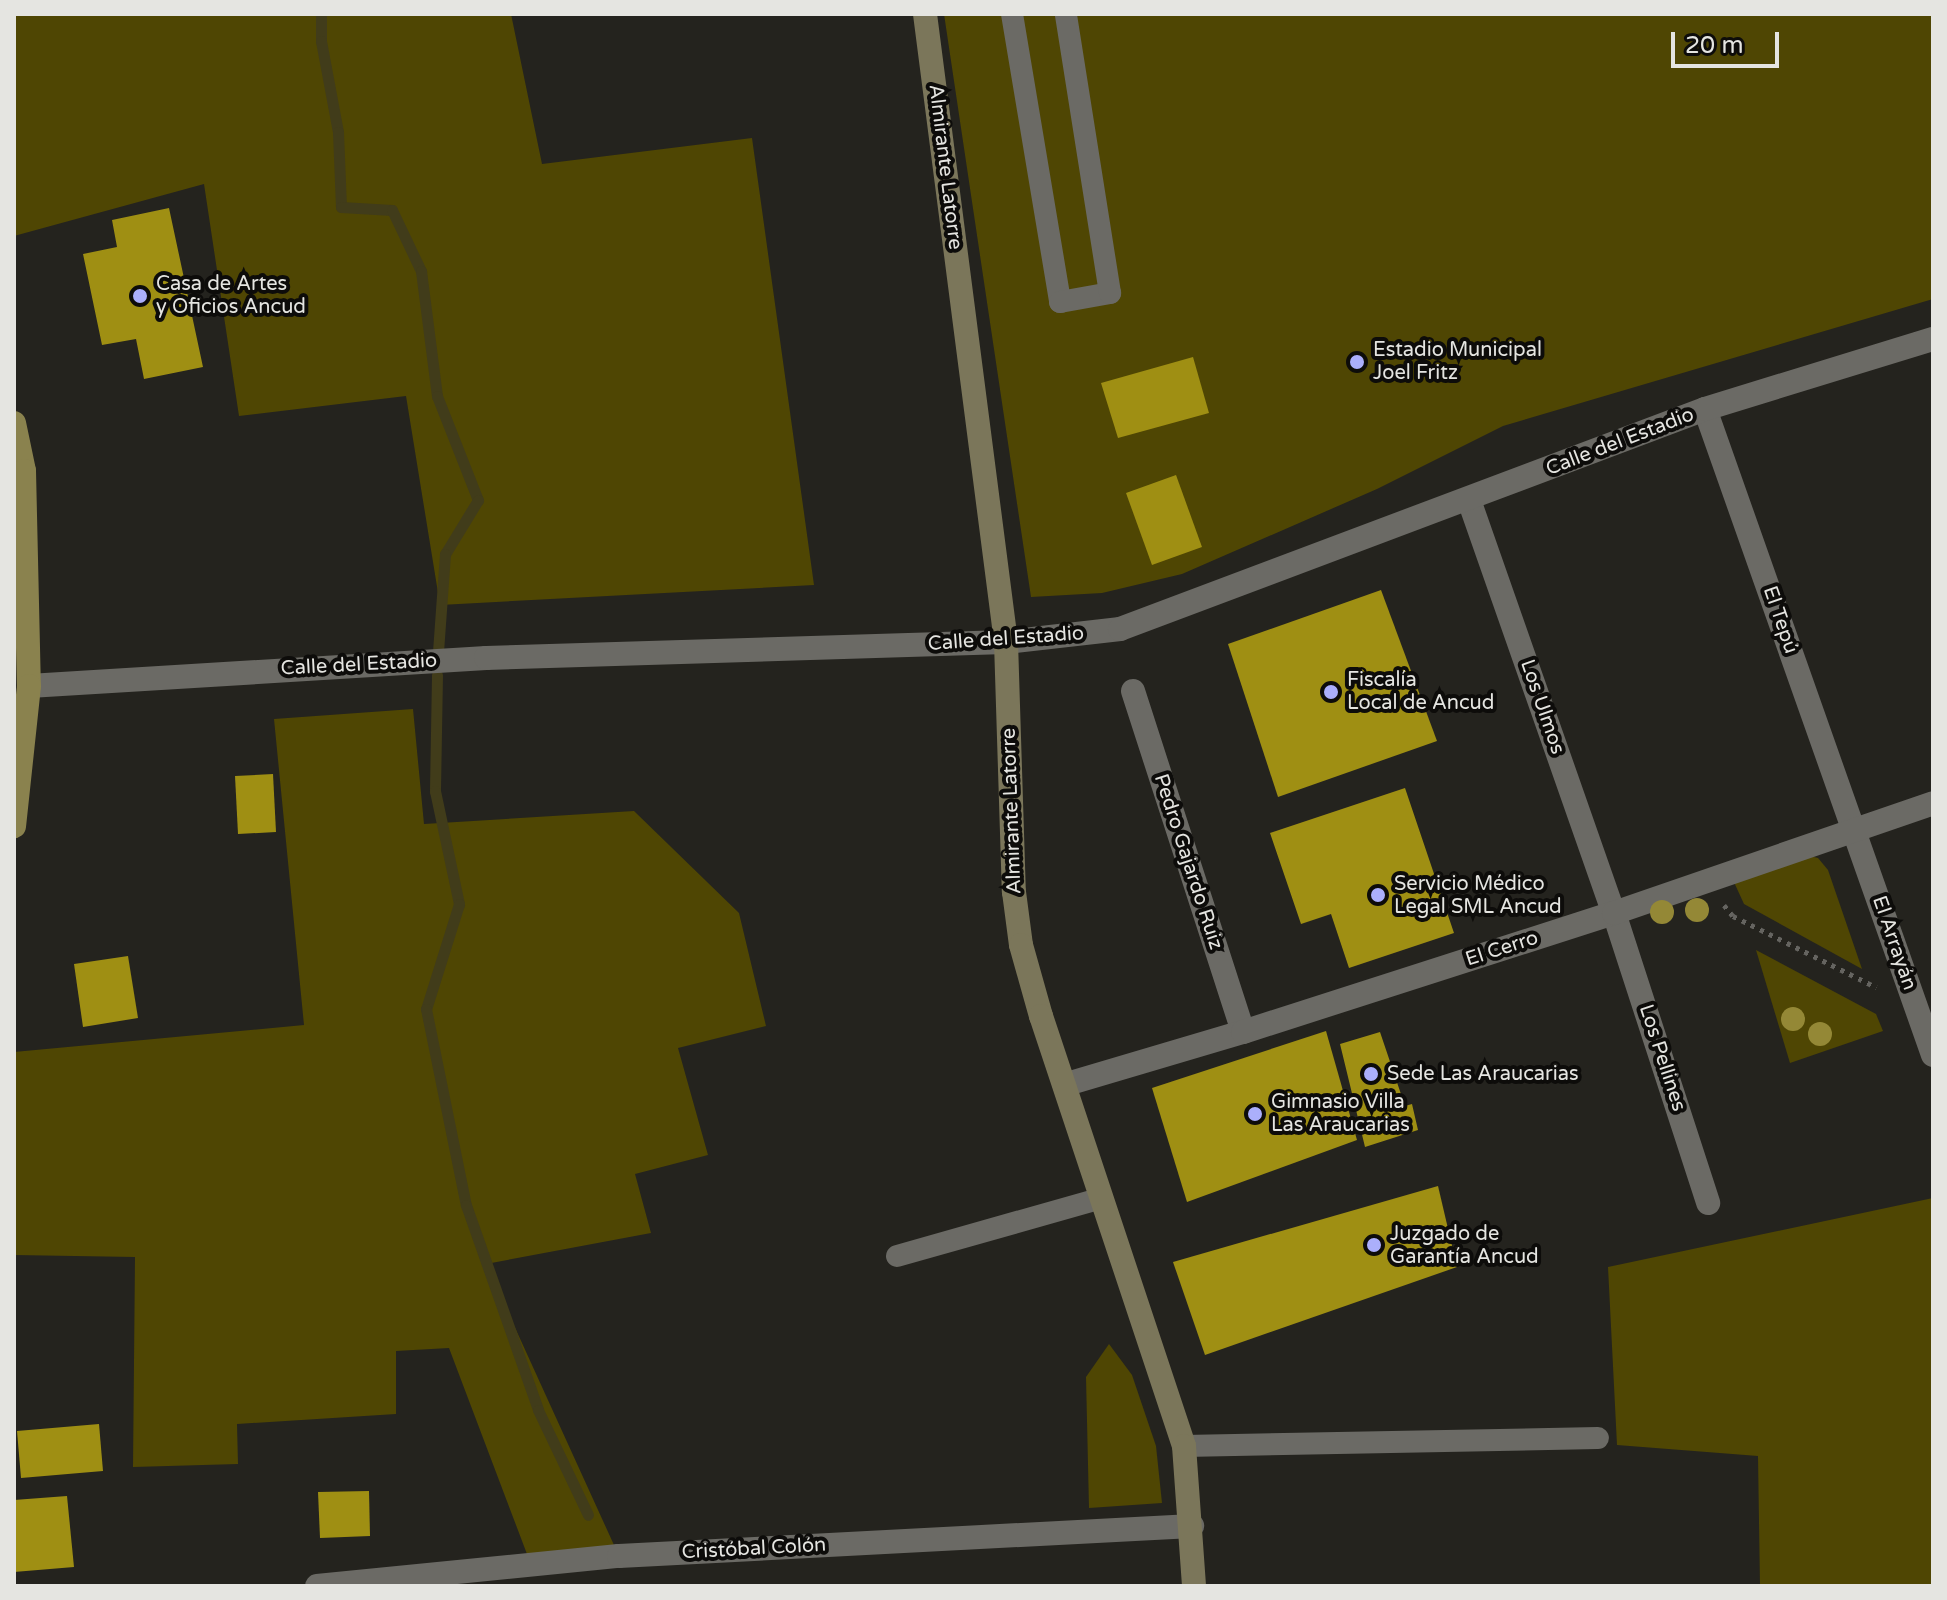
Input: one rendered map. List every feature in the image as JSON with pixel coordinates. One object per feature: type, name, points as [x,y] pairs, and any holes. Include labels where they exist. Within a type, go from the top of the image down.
[{"type":"main road","name":"Almirante Latorre","points":[[925,14],[1006,642],[1016,905],[1031,982],[1184,1446],[1194,1586]]},
{"type":"main road","points":[[14,423],[24,471],[29,686],[14,826]]},
{"type":"street","name":"Calle del Estadio","points":[[29,686],[486,658],[1006,642],[1120,629],[1705,409],[1933,339]]},
{"type":"street","name":"El Tepú","points":[[1705,409],[1854,831]]},
{"type":"street","name":"Los Ulmos","points":[[1469,500],[1614,913]]},
{"type":"street","name":"Pedro Gajardo Ruiz","points":[[1133,691],[1243,1032]]},
{"type":"street","name":"El Cerro","points":[[1067,1084],[1243,1032],[1614,913],[1933,803]]},
{"type":"street","name":"El Arrayán","points":[[1854,831],[1933,1055]]},
{"type":"street","name":"Los Pellines","points":[[1614,913],[1708,1203]]},
{"type":"street","name":"Cristóbal Colón","points":[[317,1586],[589,1558],[1192,1526]]},
{"type":"lane","points":[[1012,14],[1060,302],[1110,293],[1066,14]]},
{"type":"lane","points":[[897,1256],[1102,1198]]},
{"type":"lane","points":[[1184,1446],[1598,1438]]},
{"type":"path","points":[[1707,881],[1733,916],[1916,1007]]},
{"type":"shaded area","points":[[14,14],[511,14],[542,164],[752,138],[814,585],[440,605],[406,396],[239,416],[204,184],[14,236]]},
{"type":"shaded area","name":"Estadio Municipal Joel Fritz","points":[[944,14],[1933,14],[1933,299],[1503,426],[1377,489],[1182,574],[1102,593],[1031,597]]},
{"type":"shaded area","points":[[413,709],[424,824],[634,811],[739,913],[766,1026],[678,1048],[708,1155],[635,1174],[651,1233],[486,1264],[619,1556],[530,1562],[449,1348],[396,1351],[396,1414],[237,1424],[238,1464],[133,1467],[135,1257],[14,1255],[14,1052],[304,1025],[274,719]]},
{"type":"shaded area","points":[[1801,854],[1818,858],[1828,870],[1862,969],[1744,904],[1733,880]]},
{"type":"shaded area","points":[[1756,950],[1876,1014],[1883,1031],[1790,1063]]},
{"type":"shaded area","points":[[1933,1198],[1933,1586],[1760,1586],[1758,1456],[1617,1445],[1608,1267]]},
{"type":"shaded area","points":[[1109,1344],[1132,1375],[1156,1446],[1162,1503],[1089,1508],[1086,1377]]},
{"type":"building","name":"Casa de Artes y Oficios Ancud","points":[[169,208],[203,367],[144,379],[136,339],[102,345],[83,254],[117,247],[112,220]]},
{"type":"building","points":[[1193,357],[1209,413],[1118,438],[1101,383]]},
{"type":"building","points":[[1176,475],[1202,547],[1152,565],[1126,493]]},
{"type":"building","name":"Fiscalía Local de Ancud","points":[[1381,590],[1437,741],[1278,797],[1228,644]]},
{"type":"building","points":[[273,774],[276,832],[238,834],[235,776]]},
{"type":"building","points":[[1405,788],[1454,933],[1349,968],[1331,914],[1301,924],[1270,833]]},
{"type":"building","points":[[128,956],[138,1018],[83,1027],[74,964]]},
{"type":"building","name":"Gimnasio Villa Las Araucarias","points":[[1326,1031],[1357,1140],[1187,1202],[1152,1088]]},
{"type":"building","name":"Sede Las Araucarias","points":[[1380,1032],[1405,1106],[1412,1104],[1418,1130],[1365,1147],[1340,1044]]},
{"type":"building","points":[[1438,1186],[1457,1267],[1205,1355],[1173,1262]]},
{"type":"building","points":[[99,1424],[103,1471],[21,1478],[17,1431]]},
{"type":"building","points":[[369,1491],[370,1536],[320,1538],[318,1492]]},
{"type":"building","points":[[67,1496],[74,1567],[14,1572],[14,1500]]},
{"type":"waterway","points":[[321,14],[321,41],[338,132],[341,207],[392,210],[421,271],[437,396],[478,500],[445,554],[438,651]]},
{"type":"waterway","points":[[437,675],[435,791],[459,904],[426,1009],[466,1205],[538,1410],[588,1515]]},
{"type":"place","name":"Casa de Artes y Oficios Ancud","points":[[140,296]]},
{"type":"place","name":"Estadio Municipal Joel Fritz","points":[[1357,362]]},
{"type":"place","name":"Fiscalía Local de Ancud","points":[[1331,692]]},
{"type":"place","name":"Servicio Médico Legal SML Ancud","points":[[1378,895]]},
{"type":"place","name":"Sede Las Araucarias","points":[[1371,1074]]},
{"type":"place","name":"Gimnasio Villa Las Araucarias","points":[[1255,1114]]},
{"type":"place","name":"Juzgado de Garantía Ancud","points":[[1374,1245]]}]
